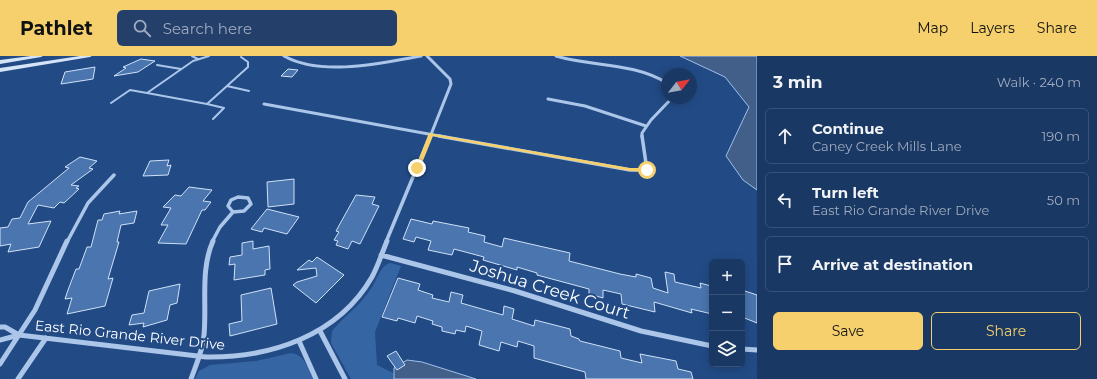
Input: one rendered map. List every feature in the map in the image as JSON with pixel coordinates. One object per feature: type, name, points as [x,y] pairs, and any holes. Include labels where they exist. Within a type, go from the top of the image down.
[{"type":"main road","points":[[0,62],[41,56]]},
{"type":"main road","points":[[0,70],[90,56]]},
{"type":"street","points":[[284,56],[315,65],[344,67],[421,56]]},
{"type":"street","points":[[293,56],[297,61]]},
{"type":"street","name":"East Rio Grande River Drive","points":[[0,340],[19,335],[200,357],[231,357],[270,350],[299,341],[320,331],[338,318],[361,296],[372,277],[451,84],[446,74],[427,56]]},
{"type":"street","points":[[556,56],[584,63],[636,69],[661,79]]},
{"type":"street","points":[[548,99],[585,106],[646,126]]},
{"type":"street","points":[[264,104],[630,170],[647,170],[642,133],[646,126],[666,104]]},
{"type":"street","points":[[0,364],[39,302],[80,214],[98,190],[114,175]]},
{"type":"street","points":[[242,197],[250,200],[251,204],[247,209],[240,212],[233,212],[228,206],[231,200],[242,197]]},
{"type":"street","points":[[191,379],[200,357],[204,336],[204,276],[209,251],[213,238],[233,212]]},
{"type":"street","name":"Joshua Creek Court","points":[[381,255],[515,290],[640,331],[709,345]]},
{"type":"street","name":"East Rio Grande River Drive","points":[[0,327],[4,327],[19,335]]},
{"type":"street","points":[[320,331],[345,379]]},
{"type":"street","points":[[18,379],[46,338]]},
{"type":"street","points":[[299,341],[316,379]]},
{"type":"street","points":[[745,349],[757,350]]},
{"type":"lane","points":[[192,56],[198,59]]},
{"type":"lane","points":[[147,93],[198,59],[209,56]]},
{"type":"lane","points":[[207,104],[248,67],[248,62],[242,56],[238,56]]},
{"type":"lane","points":[[157,65],[182,69]]},
{"type":"lane","points":[[227,86],[249,91]]},
{"type":"lane","points":[[112,103],[130,90],[224,108],[213,119]]},
{"type":"shaded area","points":[[680,56],[757,56],[757,190],[743,180],[726,156],[749,107],[725,77]]},
{"type":"shaded area","points":[[390,263],[401,266],[375,332],[377,365],[393,373],[394,379],[351,379],[331,343],[332,331],[366,296],[383,267]]},
{"type":"shaded area","points":[[291,353],[300,356],[303,359],[308,366],[313,379],[195,379],[199,371],[210,365],[256,361]]},
{"type":"shaded area","points":[[407,360],[422,362],[476,379],[394,379],[394,368]]},
{"type":"building","points":[[141,59],[155,61],[138,72],[114,76],[126,68],[123,67]]},
{"type":"building","points":[[95,67],[93,79],[61,84],[65,72]]},
{"type":"building","points":[[288,69],[298,70],[292,77],[281,76]]},
{"type":"building","points":[[80,157],[97,161],[89,168],[93,169],[71,185],[79,186],[76,188],[79,189],[64,203],[60,202],[54,208],[38,205],[28,224],[51,221],[39,247],[8,252],[11,244],[0,246],[0,228],[8,227],[12,219],[20,218],[28,202],[69,168],[65,167]]},
{"type":"building","points":[[169,160],[167,166],[171,165],[168,175],[143,176],[150,161]]},
{"type":"building","points":[[294,179],[294,204],[268,207],[267,182]]},
{"type":"building","points":[[189,187],[212,190],[203,201],[211,202],[205,210],[202,210],[186,244],[158,243],[168,225],[161,225],[171,208],[163,207],[175,195],[181,196]]},
{"type":"building","points":[[356,195],[375,197],[372,204],[379,206],[360,244],[352,241],[348,249],[336,245],[338,241],[334,240],[339,232],[336,231]]},
{"type":"building","points":[[267,209],[299,217],[287,234],[264,228],[262,232],[251,229]]},
{"type":"building","points":[[120,211],[119,214],[137,211],[134,223],[121,225],[117,242],[119,242],[108,279],[113,278],[105,306],[67,314],[72,298],[65,299],[76,269],[79,269],[87,247],[91,247],[98,220],[102,220],[104,214]]},
{"type":"building","points":[[411,219],[432,224],[433,221],[469,228],[468,232],[485,236],[484,242],[502,247],[504,238],[570,253],[569,261],[620,274],[636,277],[636,274],[651,278],[653,288],[668,293],[665,272],[674,274],[675,282],[701,288],[700,283],[709,285],[709,313],[691,309],[692,313],[654,302],[655,312],[622,304],[621,294],[603,290],[603,298],[589,294],[589,289],[537,275],[537,273],[517,267],[517,270],[483,260],[484,257],[454,249],[452,255],[428,250],[431,241],[416,237],[414,242],[403,239]]},
{"type":"building","points":[[253,241],[253,249],[269,246],[270,269],[265,270],[265,275],[234,280],[235,264],[229,265],[230,257],[242,255],[242,243]]},
{"type":"building","points":[[317,257],[344,275],[316,303],[293,285],[297,282],[317,276],[316,268],[297,270],[309,260],[312,262]]},
{"type":"building","points":[[398,278],[420,284],[418,290],[433,295],[432,298],[449,302],[451,292],[463,295],[461,303],[503,315],[504,306],[514,309],[512,319],[534,326],[535,320],[570,329],[571,336],[579,339],[580,341],[620,351],[621,358],[642,363],[640,354],[676,361],[678,369],[691,372],[693,379],[586,379],[585,372],[534,358],[534,346],[518,341],[517,347],[501,342],[499,351],[479,345],[482,331],[466,326],[465,332],[456,330],[455,334],[442,331],[442,327],[432,324],[433,321],[417,316],[415,323],[398,318],[397,321],[382,317]]},
{"type":"building","points":[[180,284],[177,303],[170,305],[167,320],[143,327],[144,323],[129,325],[132,315],[144,313],[149,291]]},
{"type":"building","points":[[271,288],[277,324],[230,336],[229,324],[242,321],[241,295]]},
{"type":"building","points":[[745,291],[757,295],[757,323],[745,318]]},
{"type":"building","points":[[396,351],[405,365],[397,370],[387,356]]},
{"type":"route","points":[[417,168],[431,134],[630,170],[647,170]]}]
